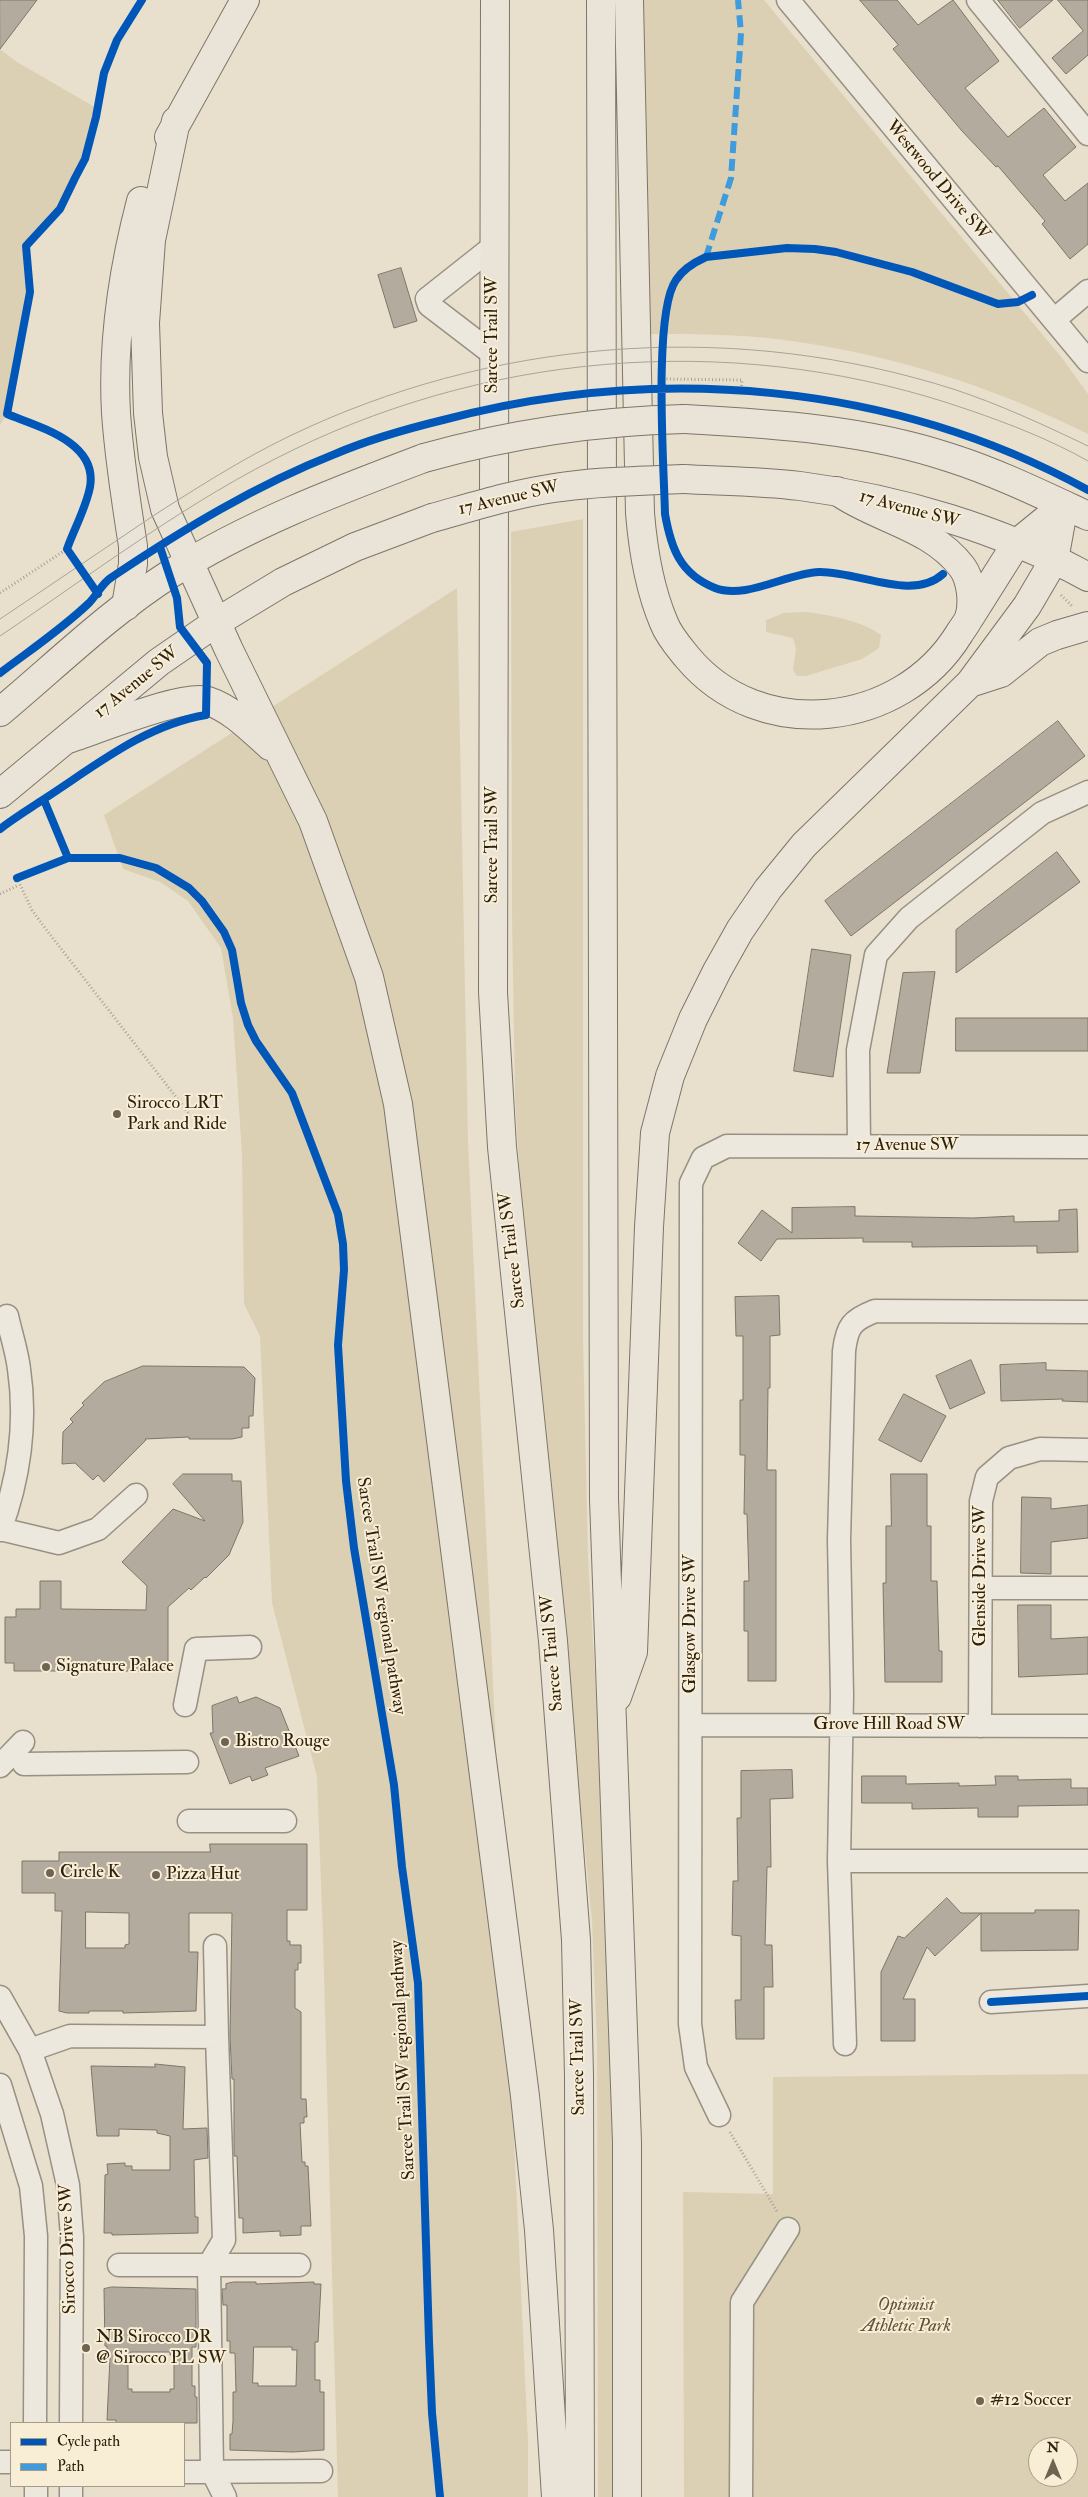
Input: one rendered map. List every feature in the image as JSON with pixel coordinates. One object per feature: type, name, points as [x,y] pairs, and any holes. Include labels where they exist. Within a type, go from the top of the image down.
[{"type":"main road","points":[[126,606],[133,564],[133,546],[116,412],[118,319],[131,240],[145,190],[176,121],[245,0]]},
{"type":"main road","name":"Sarcee Trail SW","points":[[495,0],[493,354],[494,1011],[502,1147],[553,1641],[576,1940],[580,2076],[580,2497]]},
{"type":"main road","points":[[601,0],[604,1499],[627,2142],[627,2497]]},
{"type":"main road","points":[[629,0],[640,513],[648,575],[664,625],[677,645],[696,668],[718,687],[750,705],[783,712],[812,715],[836,714],[880,702],[902,690],[936,665],[954,642],[1016,544],[1076,510]]},
{"type":"main road","points":[[176,121],[151,240],[145,323],[148,413],[153,457],[165,509],[313,822],[369,977],[398,1104],[525,2096],[539,2230],[556,2497]]},
{"type":"main road","points":[[0,712],[126,606],[190,562],[284,513],[424,458],[473,445],[569,426],[684,419],[786,424],[866,436],[950,457],[1076,510]]},
{"type":"main road","name":"17 Avenue SW","points":[[0,794],[159,662],[217,622],[283,582],[355,547],[432,518],[503,498],[552,488],[594,483],[683,479],[798,486],[837,491],[917,510],[977,528],[1088,576]]},
{"type":"main road","points":[[837,491],[857,505],[883,514],[928,537],[961,566],[970,589],[969,618]]},
{"type":"main road","points":[[613,1710],[633,1652],[654,1133],[670,1076],[692,1019],[717,971],[740,930],[768,889],[804,845],[970,683],[1027,606],[1054,560],[1076,510]]},
{"type":"main road","points":[[970,683],[1001,673],[1040,642],[1081,618]]},
{"type":"main road","points":[[68,739],[176,701],[206,700],[224,708],[279,753]]},
{"type":"street","name":"Westwood Drive SW","points":[[788,0],[1088,361]]},
{"type":"street","points":[[978,0],[1088,134]]},
{"type":"street","points":[[493,354],[429,305],[427,299],[494,246]]},
{"type":"street","points":[[1054,320],[1088,290]]},
{"type":"street","points":[[858,1146],[858,1050],[876,955],[909,918],[1042,813],[1088,792]]},
{"type":"street","name":"17 Avenue SW","points":[[727,1146],[1088,1148]]},
{"type":"street","name":"Glasgow Drive SW","points":[[719,2114],[696,2067],[690,2024],[691,1183],[703,1158],[727,1146]]},
{"type":"street","points":[[845,2044],[839,1861],[842,1724],[840,1530],[844,1351],[847,1332],[858,1318],[875,1311],[1088,1312]]},
{"type":"street","points":[[8,1316],[19,1370],[21,1421],[16,1482],[0,1529],[59,1543],[98,1529],[136,1495]]},
{"type":"street","name":"Glenside Drive SW","points":[[980,1726],[981,1502],[988,1477],[1009,1458],[1040,1449],[1088,1450]]},
{"type":"street","points":[[982,1588],[1088,1588]]},
{"type":"street","points":[[185,1705],[196,1648],[250,1648]]},
{"type":"street","name":"Grove Hill Road SW","points":[[691,1725],[1088,1726]]},
{"type":"street","points":[[0,1766],[23,1742]]},
{"type":"street","points":[[24,1764],[187,1762]]},
{"type":"street","points":[[189,1821],[285,1821]]},
{"type":"street","points":[[839,1861],[1088,1861]]},
{"type":"street","points":[[214,2497],[225,2497],[212,2471],[209,2265],[224,2240],[215,1946]]},
{"type":"street","points":[[990,2002],[1088,1996]]},
{"type":"street","name":"Sirocco Drive SW","points":[[0,1997],[30,2050],[52,2114],[68,2185],[72,2237],[71,2422]]},
{"type":"street","points":[[30,2050],[70,2036],[217,2037]]},
{"type":"street","name":"Sirocco Drive SW","points":[[0,2085],[31,2186],[36,2236],[35,2422]]},
{"type":"street","points":[[741,2497],[742,2302],[788,2229]]},
{"type":"street","points":[[119,2266],[299,2265]]},
{"type":"street","points":[[185,2472],[320,2471]]},
{"type":"path","points":[[663,379],[742,380],[741,390]]},
{"type":"path","points":[[666,388],[713,389]]},
{"type":"path","points":[[732,389],[750,391]]},
{"type":"path","points":[[0,593],[69,552],[70,540]]},
{"type":"path","points":[[1064,597],[1081,618]]},
{"type":"path","points":[[0,894],[25,874]]},
{"type":"path","points":[[18,881],[32,910],[45,928],[190,1114]]},
{"type":"path","points":[[719,2114],[788,2229]]},
{"type":"green space","points":[[639,0],[764,0],[1062,358],[1088,394],[1088,434],[1015,401],[978,387],[940,374],[863,354],[767,338],[647,334]]},
{"type":"green space","points":[[0,49],[17,62],[98,109],[85,159],[60,209],[26,246],[30,292],[7,414],[0,425]]},
{"type":"green space","points":[[583,519],[583,1338],[588,1558],[601,1777],[612,2094],[614,2497],[598,2497],[597,2044],[592,1921],[523,1235],[515,1097],[512,914],[511,532]]},
{"type":"green space","points":[[457,588],[468,1141],[528,2442],[528,2497],[338,2497],[317,1777],[272,1603],[260,1336],[244,1304],[242,1154],[233,1018],[221,948],[188,901],[160,882],[123,869],[104,815]]},
{"type":"green space","points":[[805,612],[844,619],[873,630],[881,635],[879,648],[862,659],[806,676],[797,676],[793,670],[796,649],[793,638],[766,632],[766,620],[784,613]]},
{"type":"green space","name":"Optimist Athletic Park","points":[[1088,2074],[1088,2497],[684,2497],[683,2192],[773,2194],[773,2077]]},
{"type":"building","points":[[0,0],[37,0],[0,49]]},
{"type":"building","points":[[860,0],[897,0],[918,25],[953,0],[999,61],[965,88],[1008,137],[1044,108],[1076,147],[1043,175],[1065,201],[1088,183],[1088,244],[1070,259],[1042,224],[1045,221],[998,166],[996,167],[962,131],[893,49],[898,45]]},
{"type":"building","points":[[998,0],[1053,0],[1020,28]]},
{"type":"building","points":[[1058,0],[1088,0],[1088,55],[1066,74],[1052,58],[1083,31]]},
{"type":"building","points":[[401,268],[417,321],[394,328],[378,275]]},
{"type":"building","points":[[1058,721],[1085,756],[851,936],[825,901]]},
{"type":"building","points":[[1057,852],[1080,882],[956,973],[956,930]]},
{"type":"building","points":[[812,949],[851,955],[833,1077],[794,1071]]},
{"type":"building","points":[[935,972],[920,1073],[887,1073],[903,973]]},
{"type":"building","points":[[956,1018],[1088,1018],[1088,1051],[956,1051]]},
{"type":"building","points":[[855,1207],[855,1216],[973,1218],[1014,1216],[1014,1222],[1059,1221],[1059,1210],[1077,1209],[1078,1252],[1037,1253],[1037,1246],[912,1247],[912,1242],[863,1242],[863,1238],[777,1239],[761,1261],[738,1243],[762,1210],[792,1233],[792,1208]]},
{"type":"building","points":[[779,1296],[780,1335],[770,1336],[767,1470],[776,1470],[776,1681],[748,1681],[748,1631],[744,1631],[744,1581],[749,1581],[747,1514],[744,1514],[745,1455],[740,1455],[740,1400],[743,1400],[743,1336],[736,1336],[735,1297]]},
{"type":"building","points":[[971,1360],[985,1393],[950,1409],[936,1376]]},
{"type":"building","points":[[1046,1363],[1046,1370],[1088,1371],[1088,1402],[1062,1401],[1063,1399],[1001,1401],[1000,1365]]},
{"type":"building","points":[[143,1366],[244,1367],[255,1378],[253,1416],[249,1416],[249,1428],[242,1428],[242,1437],[232,1439],[189,1439],[189,1437],[145,1439],[104,1482],[98,1475],[93,1480],[75,1463],[62,1464],[63,1432],[73,1422],[70,1419],[84,1405],[82,1403],[104,1382]]},
{"type":"building","points":[[904,1394],[946,1416],[921,1462],[879,1440]]},
{"type":"building","points":[[183,1474],[232,1474],[232,1481],[241,1481],[243,1522],[229,1555],[206,1578],[191,1590],[189,1588],[168,1607],[168,1671],[14,1671],[14,1663],[5,1663],[5,1617],[16,1617],[16,1609],[40,1609],[40,1581],[61,1581],[61,1609],[146,1610],[147,1586],[122,1562],[173,1509],[205,1521],[173,1484]]},
{"type":"building","points":[[891,1474],[927,1474],[927,1526],[931,1526],[931,1581],[937,1581],[939,1651],[942,1651],[942,1682],[885,1682],[883,1583],[886,1583],[886,1526],[891,1526]]},
{"type":"building","points":[[1022,1497],[1051,1498],[1051,1509],[1088,1505],[1088,1538],[1051,1542],[1051,1574],[1021,1573]]},
{"type":"building","points":[[1018,1605],[1051,1605],[1051,1639],[1088,1637],[1088,1674],[1019,1677]]},
{"type":"building","points":[[237,1697],[239,1703],[256,1697],[280,1708],[299,1756],[265,1768],[268,1775],[252,1781],[250,1776],[230,1784],[210,1733],[213,1733],[212,1706]]},
{"type":"building","points":[[792,1770],[793,1798],[770,1799],[771,1867],[767,1867],[765,1945],[772,1945],[773,1987],[764,1987],[764,2039],[736,2039],[735,2000],[741,2000],[741,1936],[732,1935],[733,1881],[738,1881],[737,1818],[741,1818],[741,1771]]},
{"type":"building","points":[[862,1776],[906,1776],[906,1784],[959,1783],[959,1786],[996,1785],[995,1776],[1018,1776],[1018,1780],[1071,1779],[1071,1788],[1088,1788],[1088,1805],[1018,1806],[1018,1817],[978,1817],[978,1808],[912,1809],[912,1803],[862,1803]]},
{"type":"building","points":[[210,1844],[307,1844],[307,1910],[287,1910],[287,1941],[290,1941],[290,1945],[301,1945],[301,1963],[298,1963],[298,1970],[295,1970],[295,2008],[301,2012],[301,2099],[306,2099],[307,2117],[304,2117],[304,2123],[300,2123],[302,2162],[305,2162],[305,2166],[308,2166],[311,2226],[301,2226],[301,2235],[280,2236],[280,2231],[243,2233],[243,2218],[239,2218],[237,2156],[234,2156],[234,2079],[232,2079],[230,2037],[232,1913],[189,1913],[189,1952],[198,1952],[196,2011],[123,2013],[123,2011],[89,2011],[89,2013],[67,2013],[59,2011],[62,1911],[55,1911],[55,1893],[22,1893],[22,1861],[59,1861],[59,1852],[210,1852]],"holes":[[[86,1912],[129,1913],[129,1944],[125,1945],[125,1948],[86,1948]]]},
{"type":"building","points":[[947,1898],[961,1913],[981,1913],[935,1956],[927,1947],[903,1999],[915,1999],[915,2041],[881,2041],[881,1972],[898,1936],[904,1938]]},
{"type":"building","points":[[1035,1910],[1079,1910],[1078,1950],[981,1951],[981,1913],[1035,1913]]},
{"type":"building","points":[[155,2064],[185,2067],[183,2129],[207,2128],[208,2158],[194,2160],[195,2217],[198,2217],[198,2233],[112,2235],[112,2233],[104,2233],[105,2175],[108,2174],[107,2164],[125,2163],[125,2166],[132,2166],[132,2170],[170,2170],[170,2136],[157,2133],[157,2130],[119,2129],[119,2136],[97,2136],[91,2066],[155,2067]]},
{"type":"building","points":[[234,2282],[256,2282],[256,2284],[314,2282],[314,2284],[321,2284],[318,2342],[315,2342],[315,2380],[320,2380],[320,2392],[324,2392],[324,2450],[293,2452],[230,2450],[233,2392],[236,2392],[235,2353],[230,2353],[230,2341],[227,2341],[227,2305],[223,2305],[222,2289],[226,2289],[226,2284]],"holes":[[[254,2347],[292,2347],[292,2350],[297,2350],[296,2386],[258,2386],[258,2383],[253,2383]]]},
{"type":"building","points":[[112,2287],[196,2289],[196,2347],[192,2347],[192,2386],[195,2386],[195,2397],[197,2397],[197,2423],[116,2422],[116,2420],[107,2420],[110,2358],[107,2358],[107,2346],[105,2346],[104,2289]],"holes":[[[131,2352],[170,2352],[170,2355],[174,2355],[174,2389],[170,2389],[170,2392],[132,2392],[132,2389],[128,2389],[128,2355],[131,2355]]]},
{"type":"tram line","points":[[0,619],[156,514],[231,468],[289,436],[386,396],[465,373],[545,357],[627,349],[710,348],[792,354],[873,368],[953,389],[1004,408],[1088,446]]},
{"type":"tram line","points":[[0,636],[180,514],[254,470],[293,450],[373,416],[456,390],[541,372],[627,363],[713,362],[800,369],[885,385],[969,410],[1030,433],[1088,461]]},
{"type":"marked path","points":[[706,257],[731,178],[741,33],[738,0]]},
{"type":"cycle path","points":[[98,594],[67,549],[83,511],[90,487],[90,471],[85,458],[64,438],[7,414],[30,292],[26,246],[60,209],[85,159],[96,117],[104,73],[117,40],[142,0]]},
{"type":"cycle path","points":[[943,574],[930,582],[916,585],[900,585],[819,572],[807,573],[740,591],[727,591],[703,582],[685,567],[674,549],[665,514],[662,356],[664,324],[669,298],[676,280],[682,272],[706,257],[787,248],[836,252],[912,272],[998,304],[1018,302],[1032,295]]},
{"type":"cycle path","points":[[0,673],[79,613],[108,580],[138,559],[248,494],[306,466],[375,439],[443,420],[524,402],[607,392],[690,389],[772,393],[854,405],[934,425],[1013,454],[1088,490]]},
{"type":"cycle path","points":[[0,829],[121,748],[162,728],[206,715],[207,663],[180,627],[177,598],[160,547]]},
{"type":"cycle path","points":[[44,800],[68,858]]},
{"type":"cycle path","name":"Sarcee Trail SW regional pathway","points":[[17,878],[68,858],[120,858],[156,868],[189,888],[202,901],[224,932],[232,950],[241,1003],[248,1025],[256,1041],[292,1093],[338,1214],[343,1244],[344,1270],[338,1345],[346,1481],[354,1548],[394,1785],[402,1867],[418,1983],[432,2413],[440,2497]]},
{"type":"cycle path","points":[[991,2002],[1088,1996]]},
{"type":"place","name":"Sirocco LRT Park and Ride","points":[[117,1114]]},
{"type":"place","name":"Signature Palace","points":[[46,1667]]},
{"type":"place","name":"Bistro Rouge","points":[[225,1742]]},
{"type":"place","name":"Circle K","points":[[50,1873]]},
{"type":"place","name":"Pizza Hut","points":[[156,1875]]},
{"type":"place","name":"NB Sirocco DR @ Sirocco PL SW","points":[[86,2348]]},
{"type":"place","name":"#12 Soccer","points":[[980,2401]]}]
